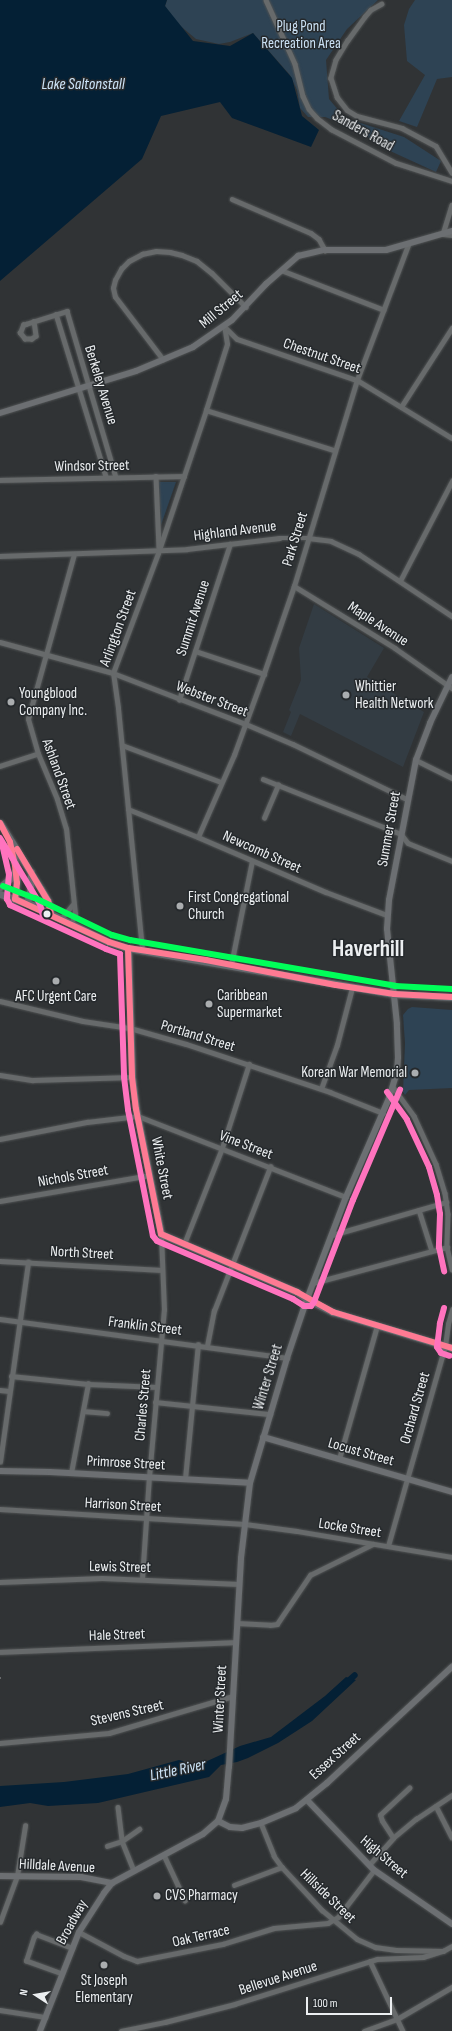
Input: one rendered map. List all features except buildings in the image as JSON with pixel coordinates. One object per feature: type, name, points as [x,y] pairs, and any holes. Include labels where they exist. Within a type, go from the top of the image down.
[{"type":"main road","name":"Mill Street","points":[[0,413],[89,386],[163,360],[193,347],[224,326],[246,306],[266,284],[298,256],[325,250],[377,251],[408,245],[452,231]]},
{"type":"main road","name":"Summer Street","points":[[394,994],[387,943],[387,915],[400,834],[416,760],[430,723],[450,686],[452,677]]},
{"type":"main road","points":[[0,822],[10,842],[16,868],[17,883],[15,899]]},
{"type":"main road","points":[[10,842],[19,852],[48,901],[51,914]]},
{"type":"main road","points":[[0,887],[12,877],[16,868]]},
{"type":"main road","points":[[26,903],[30,891],[31,872]]},
{"type":"main road","points":[[0,894],[51,914],[109,942],[128,948],[142,949],[352,988],[394,994],[452,997]]},
{"type":"main road","name":"White Street","points":[[128,948],[132,1077],[160,1234]]},
{"type":"main road","name":"Winter Street","points":[[218,1821],[226,1799],[239,1584],[250,1483],[287,1358],[307,1299],[346,1196],[393,1087],[398,1057],[394,994]]},
{"type":"main road","points":[[160,1234],[297,1292],[307,1299],[333,1312],[449,1347]]},
{"type":"main road","name":"Locust Street","points":[[263,1437],[452,1491]]},
{"type":"main road","name":"Primrose Street","points":[[0,1471],[71,1473],[250,1483]]},
{"type":"main road","name":"Essex Street","points":[[218,1821],[230,1827],[242,1828],[261,1823],[289,1811],[307,1800],[452,1667]]},
{"type":"main road","name":"High Street","points":[[307,1800],[372,1867],[452,1924]]},
{"type":"main road","name":"Broadway","points":[[40,2031],[79,1932],[112,1883],[202,1834],[218,1821]]},
{"type":"main road","name":"Hilldale Avenue","points":[[0,1876],[81,1877],[112,1883]]},
{"type":"street","name":"Sanders Road","points":[[266,0],[295,64],[309,109],[317,118],[331,129],[396,163],[452,181]]},
{"type":"street","points":[[382,4],[371,10],[365,17],[348,40],[336,60],[332,78],[337,96],[347,110],[357,116],[402,128],[436,146],[452,172]]},
{"type":"street","points":[[232,198],[311,233],[319,239],[325,250]]},
{"type":"street","points":[[452,205],[443,234],[452,235]]},
{"type":"street","name":"Park Street","points":[[198,837],[246,724],[264,674],[294,586],[334,450],[357,380],[408,245]]},
{"type":"street","points":[[163,360],[115,296],[113,288],[121,269],[129,261],[142,254],[167,252],[182,255],[197,261],[212,273],[246,306]]},
{"type":"street","points":[[281,270],[384,310]]},
{"type":"street","name":"Berkeley Avenue","points":[[34,321],[36,336],[32,339],[25,339],[20,333],[21,327],[34,321],[67,311],[116,477]]},
{"type":"street","name":"Berkeley Avenue","points":[[56,314],[106,477]]},
{"type":"street","name":"Chestnut Street","points":[[224,326],[238,339],[357,380],[452,438]]},
{"type":"street","name":"Arlington Street","points":[[142,949],[122,745],[113,674],[159,551],[206,410],[227,344],[224,326]]},
{"type":"street","points":[[401,407],[452,328]]},
{"type":"street","points":[[206,410],[334,450]]},
{"type":"street","points":[[156,476],[159,551]]},
{"type":"street","name":"Windsor Street","points":[[0,480],[184,476]]},
{"type":"street","points":[[400,581],[452,481]]},
{"type":"street","name":"Highland Avenue","points":[[0,556],[159,551],[279,538],[308,538],[331,541],[359,554],[452,616]]},
{"type":"street","name":"Summit Avenue","points":[[179,700],[230,544]]},
{"type":"street","name":"Ashland Street","points":[[71,924],[75,914],[66,829],[57,799],[38,754],[28,719],[74,554]]},
{"type":"street","name":"Maple Avenue","points":[[294,586],[395,648],[450,686]]},
{"type":"street","name":"Webster Street","points":[[0,642],[113,674],[246,724],[292,743],[407,799]]},
{"type":"street","points":[[195,651],[264,674]]},
{"type":"street","points":[[122,745],[222,782]]},
{"type":"street","points":[[0,766],[38,754]]},
{"type":"street","points":[[416,760],[452,777]]},
{"type":"street","points":[[263,779],[400,834],[408,843],[452,861]]},
{"type":"street","points":[[264,818],[278,785]]},
{"type":"street","name":"Newcomb Street","points":[[128,809],[198,837],[326,892],[387,915]]},
{"type":"street","points":[[231,965],[252,861]]},
{"type":"street","points":[[61,919],[73,904]]},
{"type":"street","points":[[321,1089],[337,1045],[352,988]]},
{"type":"street","name":"Portland Street","points":[[0,1001],[83,1021],[130,1028],[186,1044],[321,1089],[383,1113]]},
{"type":"street","points":[[184,1244],[222,1148],[249,1064]]},
{"type":"street","points":[[0,1075],[33,1080],[132,1077]]},
{"type":"street","points":[[393,1087],[407,1104],[422,1130],[436,1164],[446,1202],[449,1223],[448,1247],[452,1269]]},
{"type":"street","points":[[0,1139],[87,1122],[138,1116]]},
{"type":"street","name":"Vine Street","points":[[138,1116],[346,1196]]},
{"type":"street","points":[[207,1346],[211,1320],[270,1167]]},
{"type":"street","name":"Nichols Street","points":[[0,1201],[150,1175]]},
{"type":"street","points":[[332,1235],[446,1202]]},
{"type":"street","points":[[419,1210],[432,1251]]},
{"type":"street","name":"Charles Street","points":[[142,1579],[155,1402],[164,1310],[160,1234]]},
{"type":"street","points":[[313,1283],[448,1247]]},
{"type":"street","name":"North Street","points":[[0,1261],[162,1270]]},
{"type":"street","points":[[0,1462],[28,1262]]},
{"type":"street","name":"Orchard Street","points":[[388,1546],[407,1478],[449,1347],[448,1324],[452,1310]]},
{"type":"street","name":"Franklin Street","points":[[0,1319],[287,1358]]},
{"type":"street","points":[[338,1459],[377,1326]]},
{"type":"street","points":[[185,1479],[198,1345]]},
{"type":"street","points":[[11,1376],[88,1384],[157,1387]]},
{"type":"street","points":[[71,1473],[88,1384]]},
{"type":"street","points":[[0,1390],[9,1391]]},
{"type":"street","points":[[155,1402],[270,1414]]},
{"type":"street","points":[[83,1411],[107,1414]]},
{"type":"street","name":"Harrison Street","points":[[0,1509],[245,1524]]},
{"type":"street","name":"Locke Street","points":[[245,1524],[452,1557]]},
{"type":"street","points":[[237,1623],[277,1624],[310,1575],[373,1544]]},
{"type":"street","name":"Lewis Street","points":[[0,1582],[102,1578],[239,1584]]},
{"type":"street","name":"Hale Street","points":[[0,1652],[236,1642]]},
{"type":"street","name":"Stevens Street","points":[[0,1743],[109,1733],[233,1696]]},
{"type":"street","points":[[394,1838],[382,1821],[380,1815],[409,1788]]},
{"type":"street","points":[[334,1921],[394,1838],[436,1806],[452,1796]]},
{"type":"street","points":[[436,1806],[452,1837]]},
{"type":"street","points":[[118,1807],[122,1841],[134,1871]]},
{"type":"street","name":"Hillside Street","points":[[261,1823],[274,1856],[282,1867],[316,1904],[334,1921],[357,1939],[375,1947],[405,1951],[443,1951],[452,1946]]},
{"type":"street","points":[[0,1922],[17,1876],[24,1826]]},
{"type":"street","points":[[107,1846],[122,1841],[139,1829]]},
{"type":"street","points":[[164,1855],[185,1900]]},
{"type":"street","points":[[234,1885],[282,1867]]},
{"type":"street","name":"Oak Terrace","points":[[79,1932],[124,1956],[137,1961],[223,1944],[274,1928],[334,1921]]},
{"type":"street","points":[[62,1974],[26,1960],[36,1934],[72,1948]]},
{"type":"street","name":"Bellevue Avenue","points":[[121,2031],[165,2022],[235,2004],[370,1961],[384,1958],[423,1957],[443,1951]]},
{"type":"street","points":[[370,1961],[396,2019],[403,2031]]},
{"type":"street","points":[[364,2031],[396,2019],[452,1987]]},
{"type":"street","points":[[0,2010],[45,2017]]},
{"type":"shaded area","name":"Whittier Health Network","points":[[314,604],[384,648],[367,677],[424,712],[403,767],[300,714],[291,736],[283,732],[291,712],[289,710],[301,680],[299,648]]},
{"type":"green space","name":"Plug Pond Recreation Area","points":[[167,0],[378,0],[347,29],[326,60],[329,99],[345,118],[404,137],[441,161],[436,172],[388,150],[352,127],[325,117],[308,117],[300,108],[297,90],[290,75],[253,33],[230,42],[219,44],[196,39],[177,23],[165,6]]},
{"type":"green space","points":[[415,0],[452,0],[452,77],[437,79],[417,127],[399,121],[425,75],[407,61],[404,25],[409,9]]},
{"type":"green space","points":[[159,482],[176,482],[161,525]]},
{"type":"green space","points":[[412,1007],[452,1010],[452,1088],[409,1090],[405,1095],[403,1092],[405,1043],[403,1015]]},
{"type":"water","name":"Lake Saltonstall","points":[[0,0],[167,0],[165,6],[193,41],[230,46],[253,33],[292,78],[302,116],[319,130],[311,147],[232,118],[220,102],[161,116],[142,159],[0,281]]},
{"type":"water","points":[[346,1677],[356,1680],[312,1721],[278,1743],[248,1758],[221,1765],[209,1777],[98,1803],[48,1806],[30,1803],[0,1807],[0,1786],[64,1782],[128,1774],[179,1760],[183,1761],[187,1766],[203,1763],[240,1746],[271,1737],[325,1696]]},
{"type":"waterway","name":"Little River","points":[[345,1684],[355,1675]]},
{"type":"transit line","points":[[0,823],[10,842],[15,865],[17,883],[15,899],[109,942],[128,948],[206,960],[336,985],[394,994],[452,997]]},
{"type":"transit line","points":[[0,838],[40,904],[43,916]]},
{"type":"transit line","points":[[2,844],[9,874],[7,899],[10,905],[120,954],[124,1077],[128,1110],[153,1236],[157,1241],[293,1299],[304,1306],[311,1306],[314,1302],[353,1200],[400,1090]]},
{"type":"transit line","points":[[17,849],[48,901],[51,914]]},
{"type":"transit line","points":[[3,886],[35,898],[112,935],[130,940],[395,986],[452,989]]},
{"type":"transit line","points":[[128,948],[132,1077],[136,1109],[161,1234],[297,1292],[333,1312],[452,1348]]},
{"type":"transit line","points":[[387,1092],[407,1120],[429,1167],[437,1195],[440,1214],[439,1247],[444,1271]]},
{"type":"transit line","points":[[444,1308],[440,1323],[437,1347],[441,1353],[450,1356]]},
{"type":"place","name":"Whittier Health Network","points":[[346,695]]},
{"type":"place","name":"Youngblood Company Inc.","points":[[11,702]]},
{"type":"place","name":"First Congregational Church","points":[[180,906]]},
{"type":"place","name":"AFC Urgent Care","points":[[56,981]]},
{"type":"place","name":"Caribbean Supermarket","points":[[209,1004]]},
{"type":"place","name":"Korean War Memorial","points":[[415,1073]]},
{"type":"place","name":"CVS Pharmacy","points":[[157,1896]]},
{"type":"place","name":"St Joseph Elementary","points":[[104,1965]]},
{"type":"district","name":"Haverhill","points":[[368,949]]}]
